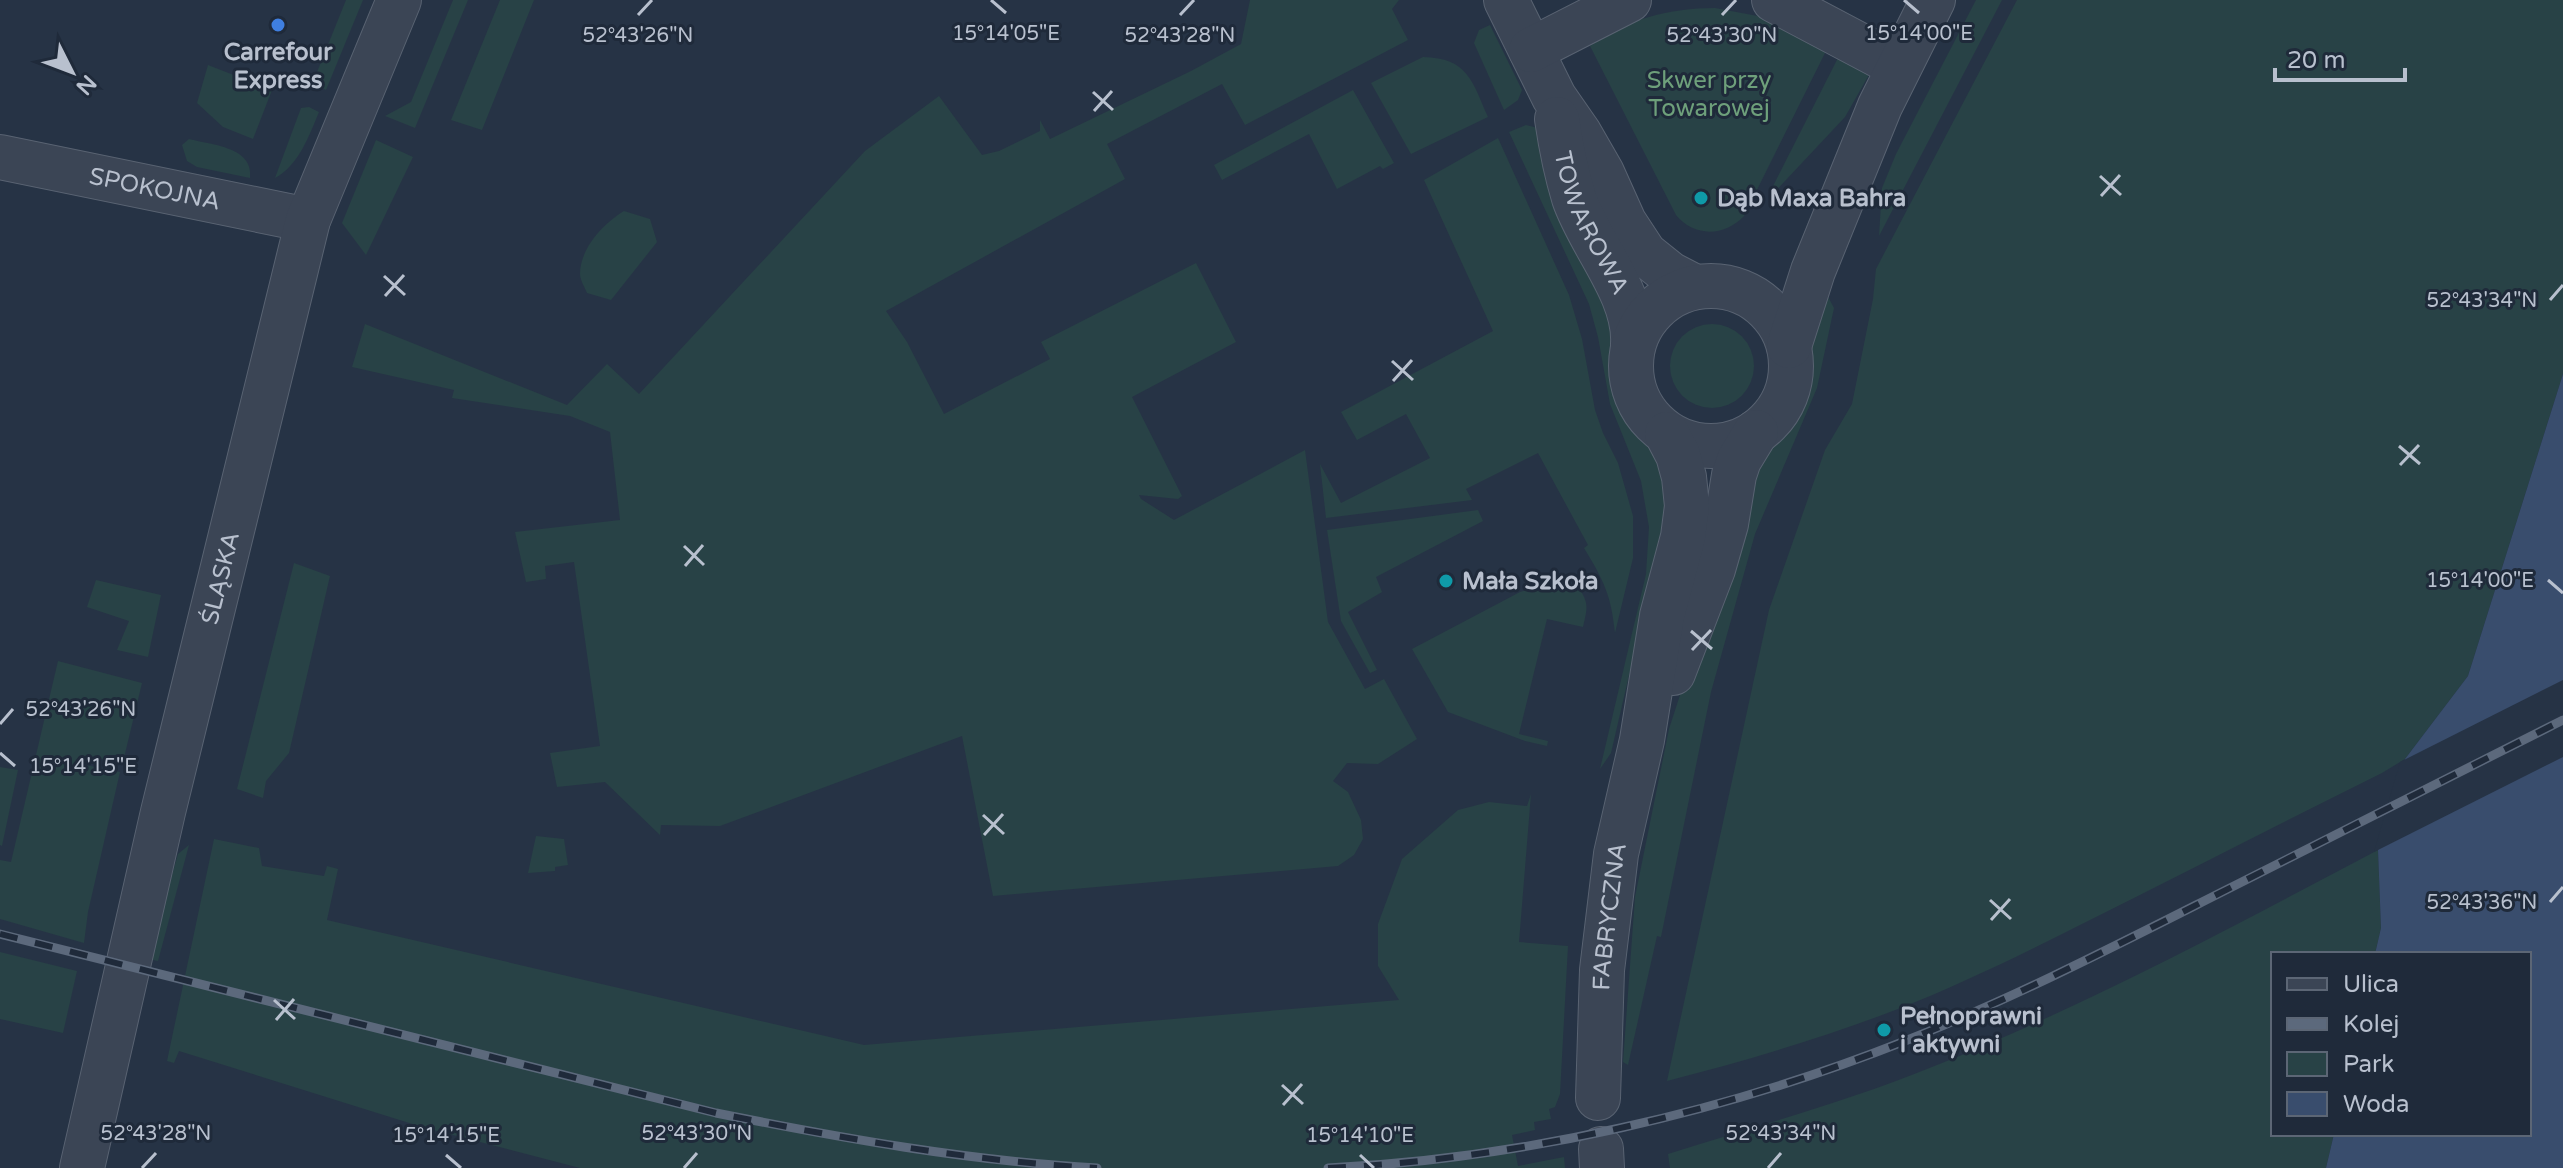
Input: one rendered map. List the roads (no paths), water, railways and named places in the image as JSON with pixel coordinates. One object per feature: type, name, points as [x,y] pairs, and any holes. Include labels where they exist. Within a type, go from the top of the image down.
[{"type":"street","name":"ŚLĄSKA","points":[[82,1168],[163,812],[308,220],[399,0]]},
{"type":"street","name":"TOWAROWA","points":[[1506,0],[1554,97],[1579,133],[1602,173],[1624,222],[1645,254],[1670,274],[1695,287]]},
{"type":"street","points":[[1531,50],[1629,0]]},
{"type":"street","points":[[1774,0],[1899,66]]},
{"type":"street","points":[[1789,346],[1813,271],[1880,106],[1933,0]]},
{"type":"street","name":"TOWAROWA","points":[[1554,97],[1562,151],[1574,198],[1591,238],[1626,302],[1632,322],[1633,344]]},
{"type":"street","name":"SPOKOJNA","points":[[0,157],[308,220]]},
{"type":"street","points":[[1722,286],[1741,291],[1757,300],[1783,328],[1789,346],[1791,376],[1788,391],[1774,417],[1756,432],[1730,444],[1708,447],[1687,443],[1667,434],[1643,410],[1635,394],[1630,361],[1642,324],[1656,307],[1675,294],[1695,287],[1722,286]]},
{"type":"street","name":"FABRYCZNA","points":[[1642,740],[1670,681],[1713,569],[1726,524],[1734,475],[1756,432]]},
{"type":"street","name":"FABRYCZNA","points":[[1598,1098],[1600,1002],[1608,908],[1627,802],[1642,740],[1662,616],[1683,537],[1687,506],[1678,455],[1667,434]]},
{"type":"water","points":[[2563,374],[2563,1168],[2326,1168],[2334,1136],[2531,1136],[2531,952],[2375,952],[2381,928],[2378,850],[2405,759],[2468,676]]},
{"type":"railway","points":[[1328,1168],[1401,1163],[1548,1143],[1694,1110],[1837,1066],[1945,1025],[2063,971],[2563,720]]},
{"type":"railway","points":[[0,934],[716,1113],[905,1147],[1001,1160],[1097,1168]]},
{"type":"place","name":"Carrefour Express","points":[[278,25]]},
{"type":"place","name":"Dąb Maxa Bahra","points":[[1701,198]]},
{"type":"place","name":"Mała Szkoła","points":[[1446,581]]},
{"type":"place","name":"Pełnoprawni i aktywni","points":[[1884,1030]]},
{"type":"park label","name":"Skwer przy Towarowej","points":[[1709,94]]}]
